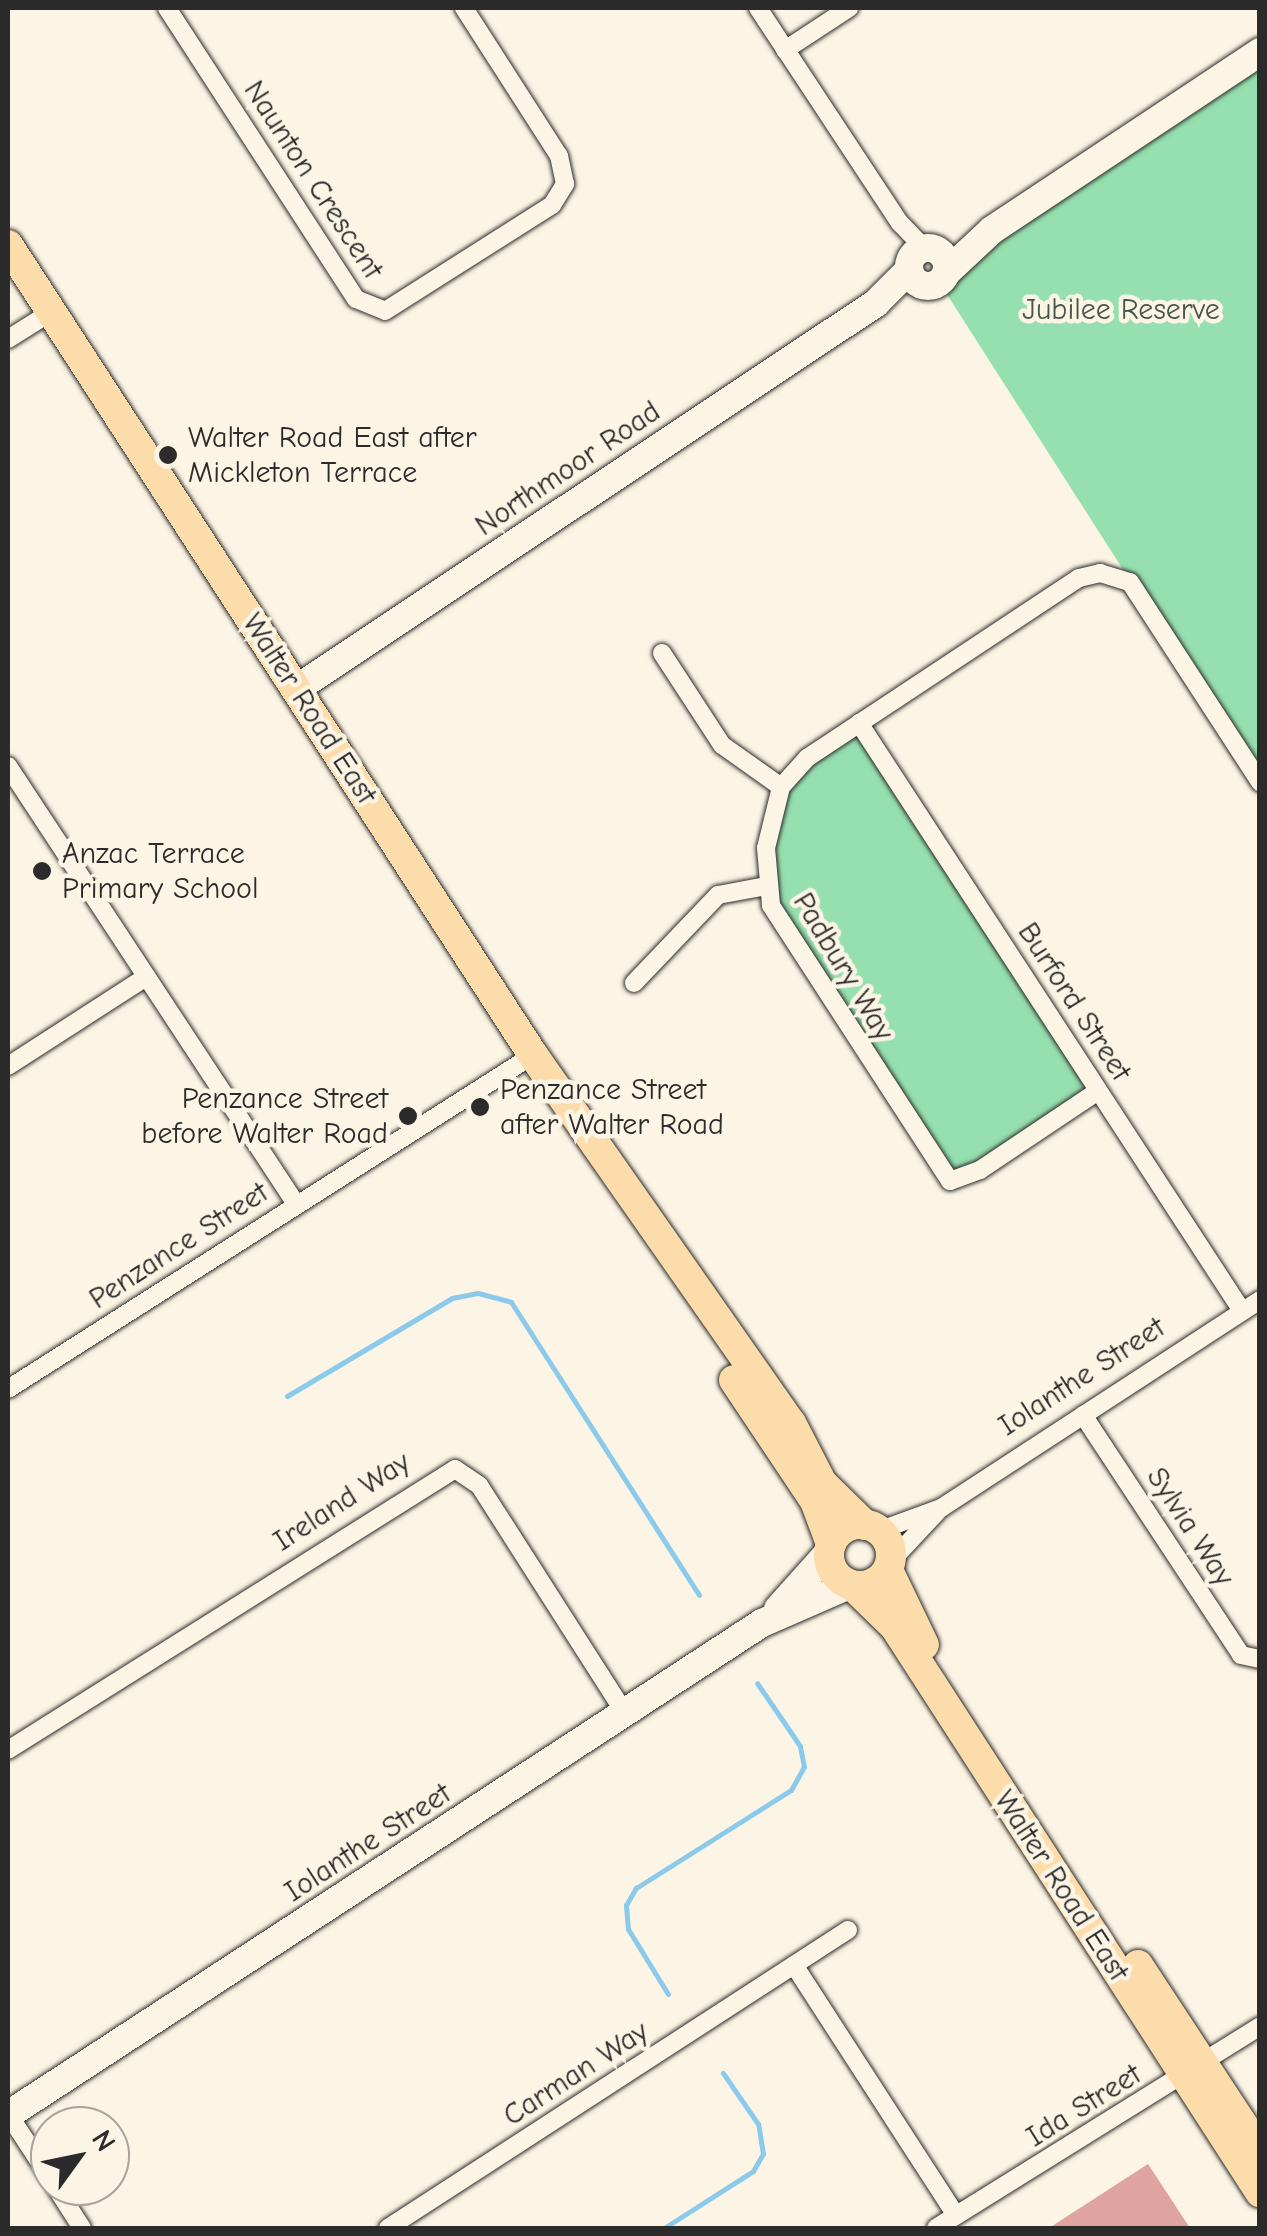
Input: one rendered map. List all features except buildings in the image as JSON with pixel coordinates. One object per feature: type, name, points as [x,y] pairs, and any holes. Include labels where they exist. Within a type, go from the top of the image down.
[{"type":"main road","name":"Walter Road East","points":[[8,246],[533,1055],[792,1423],[822,1483],[871,1528]]},
{"type":"main road","name":"Walter Road East","points":[[612,1171],[629,1219],[815,1501],[830,1548]]},
{"type":"main road","points":[[844,1527],[871,1528],[889,1566],[852,1586],[834,1571],[830,1548],[844,1527]]},
{"type":"main road","name":"Walter Road East","points":[[889,1566],[918,1636],[1194,2069],[1260,2192]]},
{"type":"main road","name":"Walter Road East","points":[[852,1586],[895,1627],[1194,2069],[1260,2151]]},
{"type":"street","name":"Naunton Crescent","points":[[167,8],[356,299],[386,311],[552,205],[565,184],[560,156],[464,8]]},
{"type":"street","points":[[758,8],[926,263],[992,230],[1260,52]]},
{"type":"street","points":[[785,50],[850,8]]},
{"type":"street","name":"Northmoor Road","points":[[296,689],[876,302],[926,263]]},
{"type":"street","points":[[8,338],[51,312]]},
{"type":"street","points":[[662,653],[722,745],[780,787],[860,724],[1079,578],[1122,576],[1144,602],[1260,782]]},
{"type":"street","name":"Burford Street","points":[[860,724],[1242,1311]]},
{"type":"street","points":[[8,766],[296,1204]]},
{"type":"street","name":"Padbury Way","points":[[780,787],[770,816],[767,886],[787,937],[950,1182],[980,1170],[1098,1091]]},
{"type":"street","points":[[634,983],[718,896],[767,886]]},
{"type":"street","points":[[8,1066],[146,977]]},
{"type":"street","name":"Penzance Street","points":[[8,1389],[533,1055]]},
{"type":"street","name":"Iolanthe Street","points":[[889,1566],[941,1508],[1260,1300]]},
{"type":"street","name":"Sylvia Way","points":[[1083,1415],[1241,1654],[1260,1658]]},
{"type":"street","name":"Ireland Way","points":[[8,1750],[455,1469],[479,1485],[625,1713]]},
{"type":"street","name":"Iolanthe Street","points":[[871,1528],[941,1508]]},
{"type":"street","name":"Iolanthe Street","points":[[762,1623],[830,1548]]},
{"type":"street","name":"Iolanthe Street","points":[[8,2115],[762,1623],[852,1586]]},
{"type":"street","name":"Carman Way","points":[[388,2228],[848,1930]]},
{"type":"street","points":[[794,1965],[956,2216]]},
{"type":"street","name":"Ida Street","points":[[936,2228],[1260,2026]]},
{"type":"street","points":[[8,2115],[30,2148]]},
{"type":"street","points":[[68,2206],[82,2228]]},
{"type":"green space","name":"Jubilee Reserve","points":[[1259,52],[1259,782],[939,282]]},
{"type":"green space","points":[[859,723],[1098,1091],[950,1181],[787,937],[766,848],[793,771]]},
{"type":"waterway","points":[[287,1396],[452,1298],[478,1293],[511,1302],[699,1595]]},
{"type":"waterway","points":[[668,1994],[628,1929],[626,1905],[636,1888],[791,1790],[804,1767],[800,1746],[757,1683]]},
{"type":"waterway","points":[[664,2228],[753,2171],[763,2154],[758,2124],[723,2073]]},
{"type":"place","name":"Walter Road East after Mickleton Terrace","points":[[168,455]]},
{"type":"place","name":"Anzac Terrace Primary School","points":[[42,871]]},
{"type":"place","name":"Penzance Street after Walter Road","points":[[480,1107]]},
{"type":"place","name":"Penzance Street before Walter Road","points":[[408,1116]]}]
